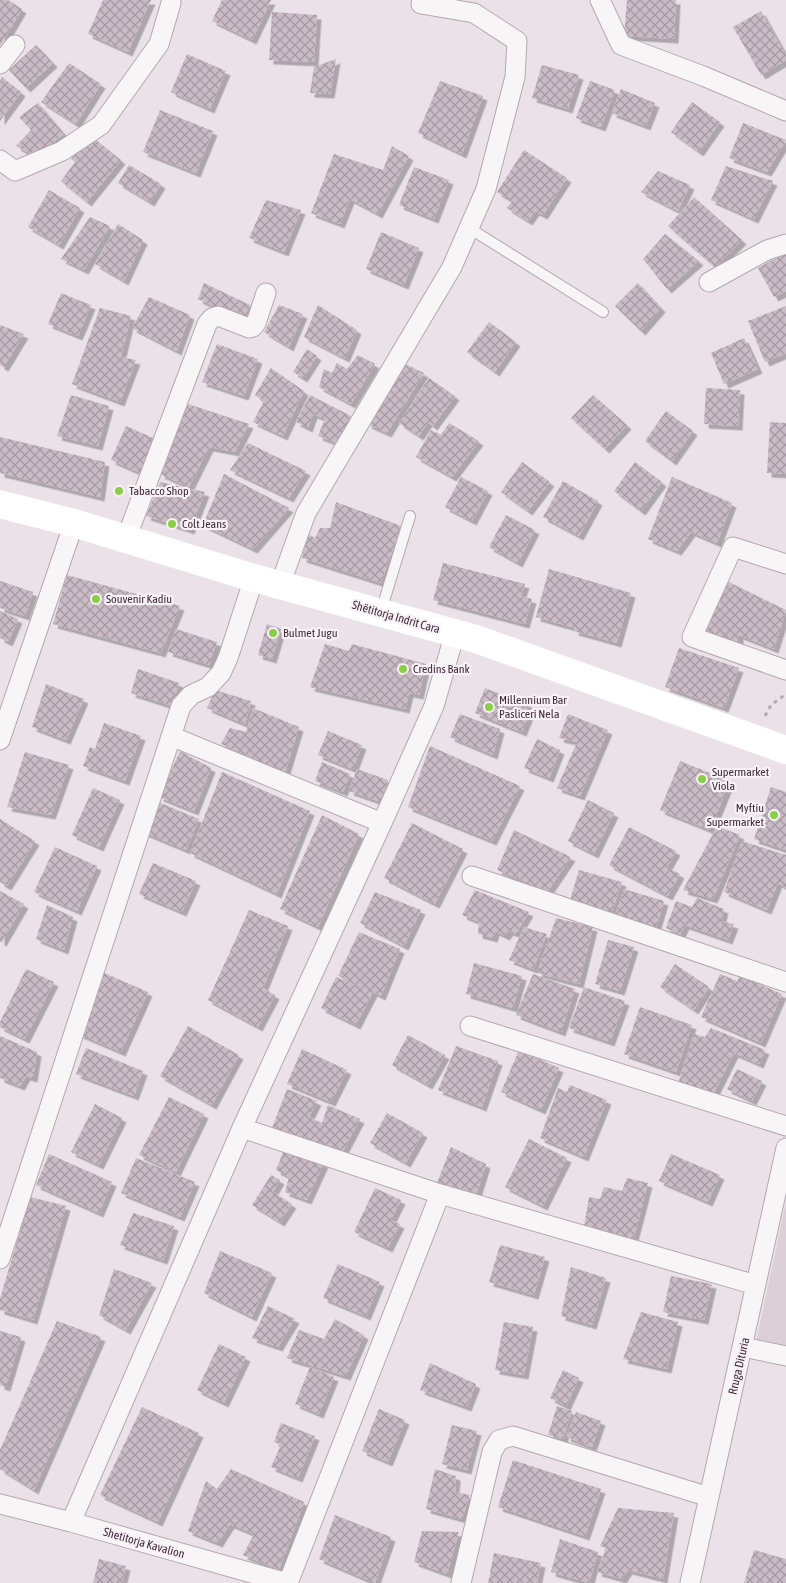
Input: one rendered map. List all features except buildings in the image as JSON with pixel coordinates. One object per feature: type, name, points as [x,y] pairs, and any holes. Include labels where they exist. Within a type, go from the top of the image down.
[{"type":"main road","name":"Shëtitorja Indrit Cara","points":[[0,504],[74,523],[254,578],[476,639],[786,750]]},
{"type":"street","points":[[600,0],[621,45],[703,76],[786,111]]},
{"type":"street","points":[[0,160],[15,171],[62,151],[101,125],[159,44],[171,3]]},
{"type":"street","points":[[280,585],[306,513],[452,267],[486,189],[515,77],[517,41],[474,13],[421,4]]},
{"type":"street","points":[[0,64],[15,45]]},
{"type":"street","points":[[709,282],[767,250],[786,244]]},
{"type":"street","points":[[126,539],[207,324],[212,318],[218,316],[249,328],[253,327],[266,293]]},
{"type":"street","points":[[0,740],[74,523]]},
{"type":"street","points":[[786,564],[733,547],[692,637],[786,670]]},
{"type":"street","points":[[0,1259],[181,706],[191,695],[208,687],[221,673],[228,658],[254,578]]},
{"type":"street","points":[[71,1522],[242,1128],[434,706],[455,633]]},
{"type":"street","points":[[171,736],[382,823]]},
{"type":"street","points":[[472,876],[786,982]]},
{"type":"street","points":[[470,1026],[786,1126]]},
{"type":"street","points":[[242,1128],[440,1194],[756,1285]]},
{"type":"street","name":"Rruga Dituria","points":[[690,1583],[786,1148]]},
{"type":"street","points":[[287,1583],[440,1194]]},
{"type":"street","points":[[743,1347],[786,1356]]},
{"type":"street","points":[[461,1583],[492,1452],[500,1440],[513,1436],[709,1497]]},
{"type":"street","name":"Shetitorja Kavalion","points":[[0,1504],[287,1583]]},
{"type":"lane","points":[[469,228],[603,312]]},
{"type":"lane","points":[[381,612],[410,516]]},
{"type":"path","points":[[771,705],[786,694]]},
{"type":"shaded area","points":[[786,1202],[786,1353],[755,1347]]},
{"type":"place","name":"Tabacco Shop","points":[[119,491]]},
{"type":"place","name":"Colt Jeans","points":[[172,524]]},
{"type":"place","name":"Souvenir Kadiu","points":[[96,599]]},
{"type":"place","name":"Bulmet Jugu","points":[[273,633]]},
{"type":"place","name":"Credins Bank","points":[[403,669]]},
{"type":"place","name":"Millennium Bar Pasliceri Nela","points":[[489,707]]},
{"type":"place","name":"Supermarket Viola","points":[[702,779]]},
{"type":"place","name":"Myftiu Supermarket","points":[[774,815]]}]
